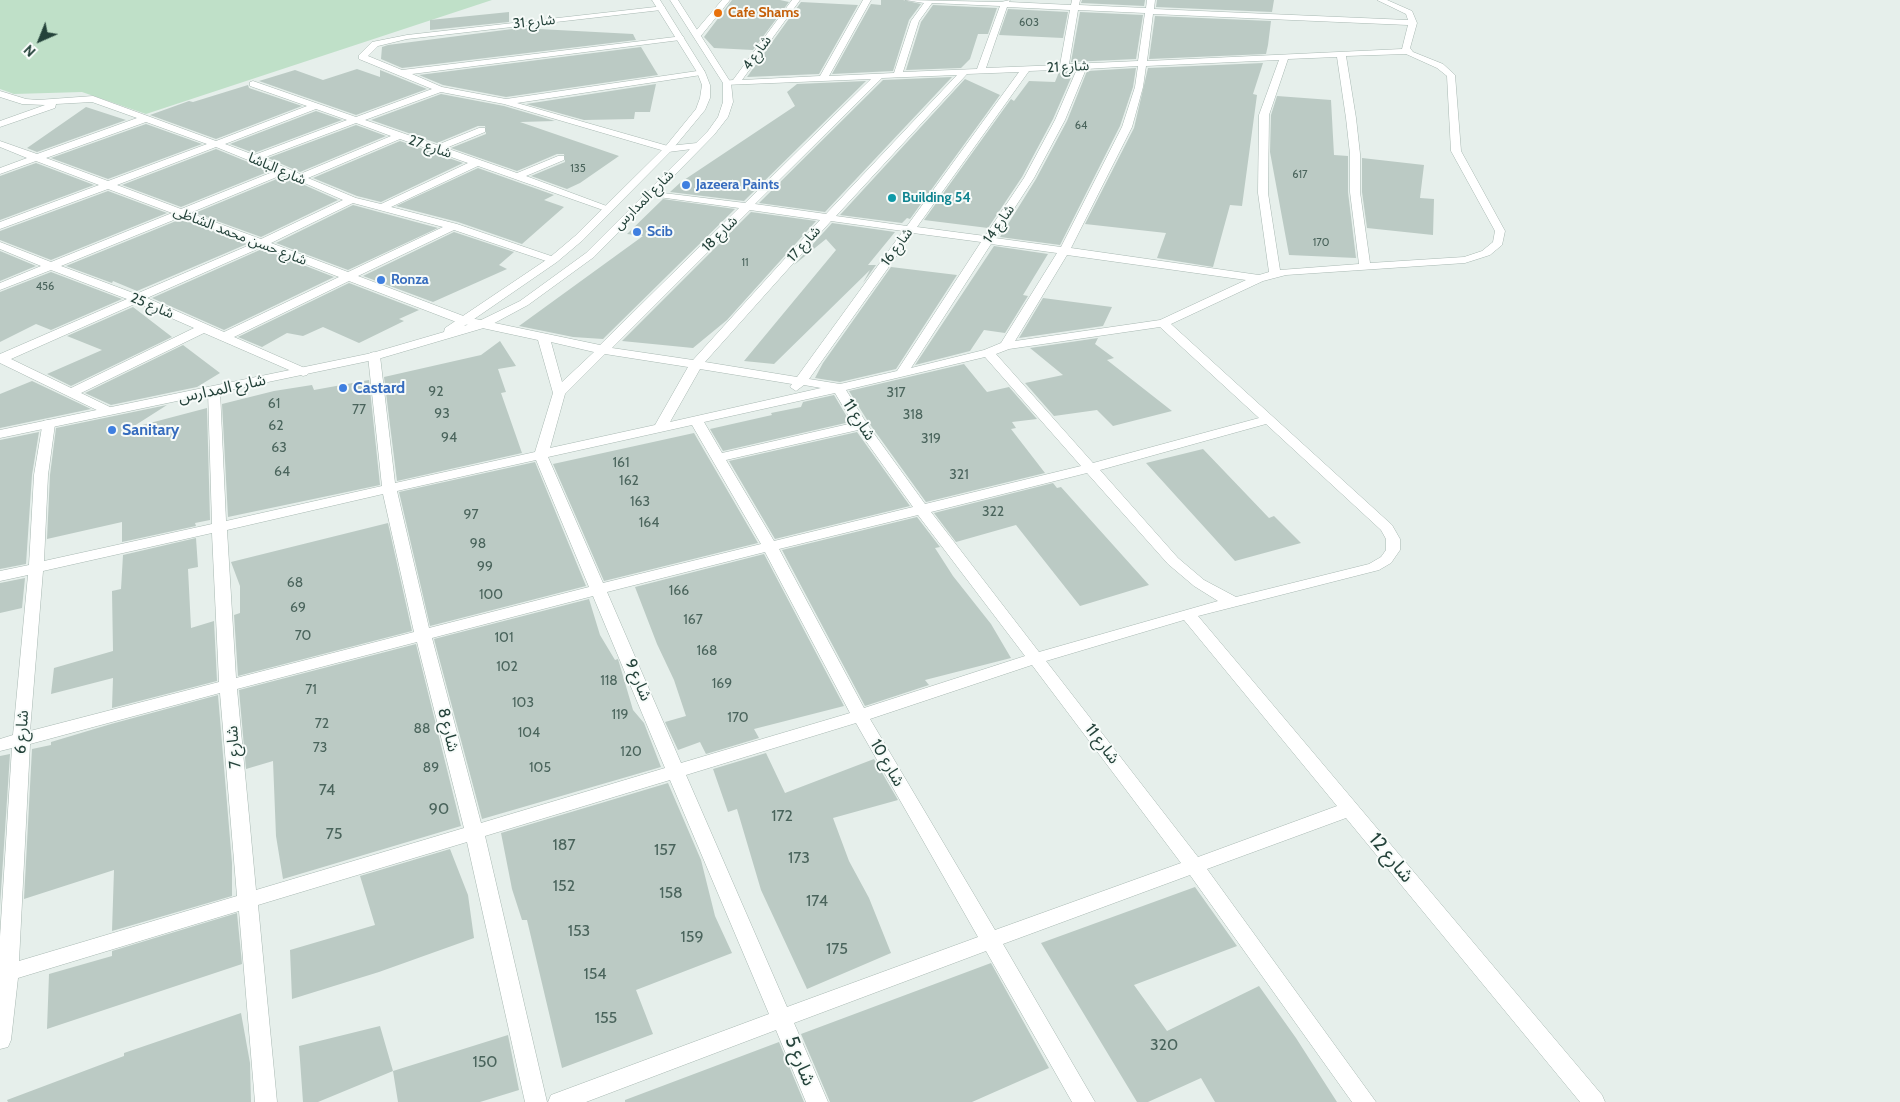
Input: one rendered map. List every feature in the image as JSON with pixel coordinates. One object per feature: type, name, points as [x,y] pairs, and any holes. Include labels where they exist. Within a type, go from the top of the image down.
[{"type":"street","points":[[674,0],[732,82]]},
{"type":"street","points":[[697,35],[726,0]]},
{"type":"street","name":"شارع 4","points":[[732,82],[796,0]]},
{"type":"street","points":[[823,78],[867,0]]},
{"type":"street","points":[[909,0],[1076,3],[1150,10],[1218,10],[1413,23]]},
{"type":"street","points":[[1006,346],[1064,251],[1127,127],[1139,87],[1151,0]]},
{"type":"street","points":[[0,576],[901,374],[988,353],[1006,346],[1163,323],[1259,278],[1275,274],[1365,265],[1465,260],[1486,253],[1498,243],[1500,232],[1456,151],[1451,75],[1440,66],[1420,59],[1408,51],[1406,48],[1413,23],[1409,13],[1381,0]]},
{"type":"street","points":[[898,74],[915,21],[929,1]]},
{"type":"street","points":[[981,70],[1005,2]]},
{"type":"street","points":[[1064,67],[1076,3]]},
{"type":"street","name":"شارع المدارس","points":[[442,336],[553,260],[579,238],[668,149],[695,117],[705,98],[706,85],[659,4]]},
{"type":"street","name":"شارع 31","points":[[399,73],[362,57],[375,44],[407,37],[659,4]]},
{"type":"street","points":[[399,73],[680,38]]},
{"type":"street","name":"شارع 21","points":[[732,82],[1408,51]]},
{"type":"street","points":[[1341,54],[1352,127],[1355,154],[1355,192],[1365,265]]},
{"type":"street","points":[[1275,274],[1263,193],[1264,115],[1284,57]]},
{"type":"street","name":"شارع 14","points":[[901,374],[1029,178],[1060,120],[1083,66]]},
{"type":"street","name":"شارع 16","points":[[786,400],[1026,69]]},
{"type":"street","points":[[505,102],[700,72]]},
{"type":"street","name":"شارع 17","points":[[660,428],[696,365],[826,219],[964,72]]},
{"type":"street","points":[[399,73],[440,89],[505,102],[668,149],[697,146]]},
{"type":"street","name":"شارع 18","points":[[559,393],[880,75]]},
{"type":"street","name":"شارع المدارس","points":[[0,434],[214,391],[374,356],[483,324],[524,303],[590,255],[711,133],[723,117],[732,82]]},
{"type":"street","name":"شارع 27","points":[[253,84],[607,208]]},
{"type":"street","points":[[254,158],[440,89]]},
{"type":"street","name":"شارع الباشا","points":[[0,94],[25,102],[93,99],[254,158],[352,200],[453,226],[553,260]]},
{"type":"street","points":[[0,124],[75,99]]},
{"type":"street","points":[[0,226],[316,106]]},
{"type":"street","points":[[0,171],[147,118]]},
{"type":"street","points":[[437,150],[482,130]]},
{"type":"street","points":[[299,178],[398,136]]},
{"type":"street","name":"شارع حسن محمد الشاظى","points":[[0,144],[108,184],[178,214],[463,320],[604,350],[838,387]]},
{"type":"street","points":[[516,177],[561,158]]},
{"type":"street","points":[[383,207],[476,162]]},
{"type":"street","points":[[0,286],[282,171]]},
{"type":"street","points":[[651,193],[749,206],[826,219],[1259,278]]},
{"type":"street","points":[[0,358],[138,299],[352,200]]},
{"type":"street","points":[[224,337],[453,226]]},
{"type":"street","name":"شارع 25","points":[[0,245],[138,299],[303,372]]},
{"type":"street","points":[[4,974],[249,898],[860,716],[1037,658],[1187,614],[1374,567],[1386,560],[1393,550],[1393,539],[1387,528],[1163,323]]},
{"type":"street","points":[[71,393],[204,328]]},
{"type":"street","points":[[541,456],[559,393],[543,338]]},
{"type":"street","points":[[988,353],[1173,561],[1199,584],[1235,602]]},
{"type":"street","name":"شارع 8","points":[[374,356],[389,489],[423,635],[474,831],[536,1102]]},
{"type":"street","points":[[0,358],[107,411]]},
{"type":"street","name":"شارع 11","points":[[838,387],[861,425],[923,511],[1194,866],[1365,1102]]},
{"type":"street","name":"شارع 7","points":[[214,391],[228,686],[249,898],[266,1102]]},
{"type":"street","points":[[0,745],[600,590],[1091,468],[1269,419]]},
{"type":"street","name":"شارع 10","points":[[696,420],[770,547],[860,716],[992,940],[1084,1102]]},
{"type":"street","name":"شارع 6","points":[[0,1040],[21,739],[36,568],[41,475],[48,424]]},
{"type":"street","points":[[718,458],[861,425]]},
{"type":"street","name":"شارع 9","points":[[541,456],[783,1019]]},
{"type":"street","name":"شارع 12","points":[[1187,614],[1594,1102]]},
{"type":"street","points":[[559,1102],[992,940],[1350,809]]},
{"type":"street","name":"شارع 5","points":[[783,1019],[817,1102]]},
{"type":"green space","points":[[0,0],[492,0],[146,114],[82,92],[14,94],[0,89]]},
{"type":"building","points":[[732,0],[780,0],[789,2],[753,50],[714,48],[704,37]]},
{"type":"building","points":[[881,0],[903,0],[921,4],[909,20],[893,71],[832,74],[871,4],[881,5]]},
{"type":"building","points":[[1082,0],[1145,0],[1144,6],[1081,3]]},
{"type":"building","points":[[1157,0],[1274,0],[1272,12],[1156,7]]},
{"type":"building","points":[[801,2],[858,5],[819,74],[747,77]]},
{"type":"building","points":[[933,5],[997,8],[988,34],[978,34],[970,59],[961,68],[906,70],[921,22]]},
{"type":"building","points":[[1008,9],[1068,12],[1063,38],[999,35]]},
{"type":"building","points":[[509,12],[509,22],[430,30],[430,20]]},
{"type":"building","points":[[1080,12],[1143,15],[1136,59],[1071,62]]},
{"type":"building","points":[[1155,16],[1271,21],[1266,54],[1149,59]]},
{"type":"building","points":[[520,28],[633,34],[636,40],[402,68],[381,59],[382,47],[388,45]]},
{"type":"building","points":[[641,47],[658,75],[506,97],[443,85],[419,75]]},
{"type":"building","points":[[1263,63],[1253,94],[1257,95],[1242,206],[1230,205],[1213,267],[1157,258],[1166,233],[1085,224],[1134,128],[1148,68]]},
{"type":"building","points":[[1136,68],[1133,87],[1120,126],[1060,245],[1000,237],[1036,179],[1067,121],[1087,71]]},
{"type":"building","points":[[357,69],[380,77],[380,70],[427,89],[356,115],[259,81],[295,70],[323,80]]},
{"type":"building","points":[[1074,71],[1053,119],[1022,177],[988,228],[924,220],[1011,99],[1014,101],[1029,81],[1055,82],[1059,72]]},
{"type":"building","points":[[952,77],[825,212],[759,203],[883,80]]},
{"type":"building","points":[[965,79],[1000,95],[910,219],[907,218],[902,223],[840,215]]},
{"type":"building","points":[[866,81],[744,201],[670,192],[681,182],[795,106],[787,92],[797,84]]},
{"type":"building","points":[[656,84],[650,112],[635,112],[634,119],[584,120],[526,104]]},
{"type":"building","points":[[248,85],[249,88],[302,106],[216,139],[150,115],[189,101],[193,102]]},
{"type":"building","points":[[441,94],[504,106],[555,121],[520,122],[619,156],[580,183],[567,189],[531,176],[565,162],[564,154],[557,154],[517,171],[451,148],[486,134],[485,126],[478,126],[437,143],[371,120]]},
{"type":"building","points":[[1277,96],[1331,100],[1334,155],[1348,156],[1348,192],[1356,258],[1289,255],[1270,152],[1271,115]]},
{"type":"building","points":[[86,107],[126,120],[37,152],[27,148]]},
{"type":"building","points":[[316,111],[342,120],[254,153],[230,144]]},
{"type":"building","points":[[146,124],[202,144],[108,179],[51,158]]},
{"type":"building","points":[[356,125],[386,136],[300,172],[268,158]]},
{"type":"building","points":[[400,141],[463,163],[381,202],[357,196],[313,178]]},
{"type":"building","points":[[216,149],[270,171],[181,207],[122,185]]},
{"type":"building","points":[[1362,158],[1424,165],[1420,198],[1434,199],[1433,235],[1367,228],[1362,192]]},
{"type":"building","points":[[36,163],[94,185],[0,220],[0,176]]},
{"type":"building","points":[[478,168],[554,195],[544,200],[564,207],[522,244],[458,222],[396,206]]},
{"type":"building","points":[[284,176],[338,200],[261,237],[195,213]]},
{"type":"building","points":[[108,191],[167,213],[51,260],[0,240],[0,231]]},
{"type":"building","points":[[663,199],[735,209],[603,339],[573,337],[519,326],[643,236],[627,234]]},
{"type":"building","points":[[353,205],[438,228],[348,270],[276,243]]},
{"type":"building","points":[[751,212],[816,221],[727,320],[693,348],[622,341]]},
{"type":"building","points":[[181,219],[247,244],[137,291],[66,266]]},
{"type":"building","points":[[832,223],[895,232],[868,265],[876,265],[863,283],[870,270],[774,364],[744,361],[836,250],[826,239],[794,265]]},
{"type":"building","points":[[454,232],[514,252],[499,265],[507,269],[433,302],[363,276]]},
{"type":"building","points":[[994,246],[1048,254],[1023,295],[1028,296],[1005,333],[984,330],[970,351],[915,365]]},
{"type":"building","points":[[262,249],[334,277],[224,330],[152,298]]},
{"type":"building","points":[[0,251],[36,266],[0,281]]},
{"type":"building","points":[[891,267],[957,275],[896,369],[840,382],[815,378],[823,363]]},
{"type":"building","points":[[51,272],[122,299],[51,330],[36,324],[0,342],[0,292]]},
{"type":"building","points":[[349,283],[419,310],[399,319],[404,321],[359,343],[323,327],[303,336],[287,333],[262,347],[238,337]]},
{"type":"building","points":[[1043,298],[1112,307],[1103,326],[1019,338]]},
{"type":"building","points":[[133,307],[172,337],[71,386],[47,374],[102,350],[67,336]]},
{"type":"building","points":[[1098,338],[1095,344],[1114,358],[1107,360],[1172,411],[1113,426],[1097,410],[1054,416],[1025,383],[1063,375],[1030,348]]},
{"type":"building","points":[[500,341],[516,366],[498,369],[506,392],[501,393],[522,453],[397,481],[384,377],[481,355]]},
{"type":"building","points":[[183,345],[220,373],[197,387],[111,405],[85,393]]},
{"type":"building","points":[[964,364],[987,392],[1009,387],[1037,419],[1012,422],[1016,428],[1011,429],[1045,473],[926,502],[869,423],[849,391]]},
{"type":"building","points":[[369,380],[380,485],[228,517],[222,404],[274,391],[312,385],[314,390]]},
{"type":"building","points":[[32,381],[91,409],[0,428],[0,394]]},
{"type":"building","points":[[834,395],[850,422],[723,451],[710,429],[772,415],[771,413],[801,407],[803,402]]},
{"type":"building","points":[[167,405],[131,428],[207,408],[210,520],[195,523],[196,526],[122,542],[122,522],[47,539],[50,475],[56,428]]},
{"type":"building","points":[[39,432],[32,475],[26,564],[0,569],[0,440]]},
{"type":"building","points":[[857,432],[910,506],[775,539],[729,461]]},
{"type":"building","points":[[694,433],[758,543],[604,581],[553,464]]},
{"type":"building","points":[[1203,449],[1269,518],[1274,516],[1301,543],[1235,561],[1146,463]]},
{"type":"building","points":[[535,462],[586,586],[430,626],[399,492]]},
{"type":"building","points":[[1053,483],[1057,488],[1061,487],[1149,585],[1080,606],[1016,525],[956,542],[934,513]]},
{"type":"building","points":[[917,517],[940,547],[935,548],[953,576],[991,624],[1011,658],[925,680],[929,685],[865,706],[782,550]]},
{"type":"building","points":[[388,523],[412,631],[238,676],[234,615],[240,613],[240,586],[231,562]]},
{"type":"building","points":[[196,538],[198,567],[188,569],[191,628],[214,621],[217,681],[112,708],[113,678],[51,694],[54,668],[113,651],[112,591],[121,589],[123,555]]},
{"type":"building","points":[[764,554],[844,706],[754,729],[759,738],[706,754],[700,742],[678,750],[665,722],[686,716],[674,680],[657,644],[635,587]]},
{"type":"building","points":[[25,578],[22,608],[0,613],[0,583]]},
{"type":"building","points":[[589,599],[600,635],[615,660],[618,659],[633,710],[644,723],[661,767],[482,819],[434,639]]},
{"type":"building","points":[[416,644],[461,826],[283,879],[276,836],[273,761],[246,769],[239,690]]},
{"type":"building","points":[[218,695],[232,863],[232,896],[112,931],[114,870],[24,899],[32,749],[51,745],[51,742],[111,724]]},
{"type":"building","points":[[766,753],[785,793],[874,759],[898,800],[833,818],[849,861],[869,898],[891,953],[807,989],[761,890],[737,809],[728,812],[713,769]]},
{"type":"building","points":[[10,754],[0,906],[0,756]]},
{"type":"building","points":[[668,783],[701,860],[715,916],[732,953],[636,990],[653,1034],[562,1068],[527,920],[522,920],[512,889],[501,833]]},
{"type":"building","points":[[450,849],[468,895],[474,938],[379,972],[292,999],[290,950],[375,925],[360,876]]},
{"type":"building","points":[[1195,887],[1237,946],[1134,985],[1167,1031],[1259,986],[1296,1038],[1337,1102],[1215,1102],[1201,1078],[1148,1102],[1137,1102],[1041,943]]},
{"type":"building","points":[[237,913],[242,964],[47,1029],[49,974],[112,956],[112,951]]},
{"type":"building","points":[[991,963],[1049,1068],[972,1102],[830,1102],[801,1034]]},
{"type":"building","points":[[241,1013],[250,1063],[251,1102],[8,1102],[7,1100],[124,1056],[124,1053]]},
{"type":"building","points":[[380,1026],[393,1071],[318,1102],[303,1102],[299,1046]]},
{"type":"building","points":[[508,1035],[519,1090],[480,1102],[398,1102],[393,1071]]},
{"type":"building","points":[[779,1042],[804,1102],[625,1102],[625,1100]]},
{"type":"place","name":"Cafe Shams","points":[[718,13]]},
{"type":"place","name":"Jazeera Paints","points":[[686,185]]},
{"type":"place","name":"Building 54","points":[[892,198]]},
{"type":"place","name":"Scib","points":[[637,232]]},
{"type":"place","name":"Ronza","points":[[381,280]]},
{"type":"place","name":"Castard","points":[[343,388]]},
{"type":"place","name":"Sanitary","points":[[112,430]]}]
